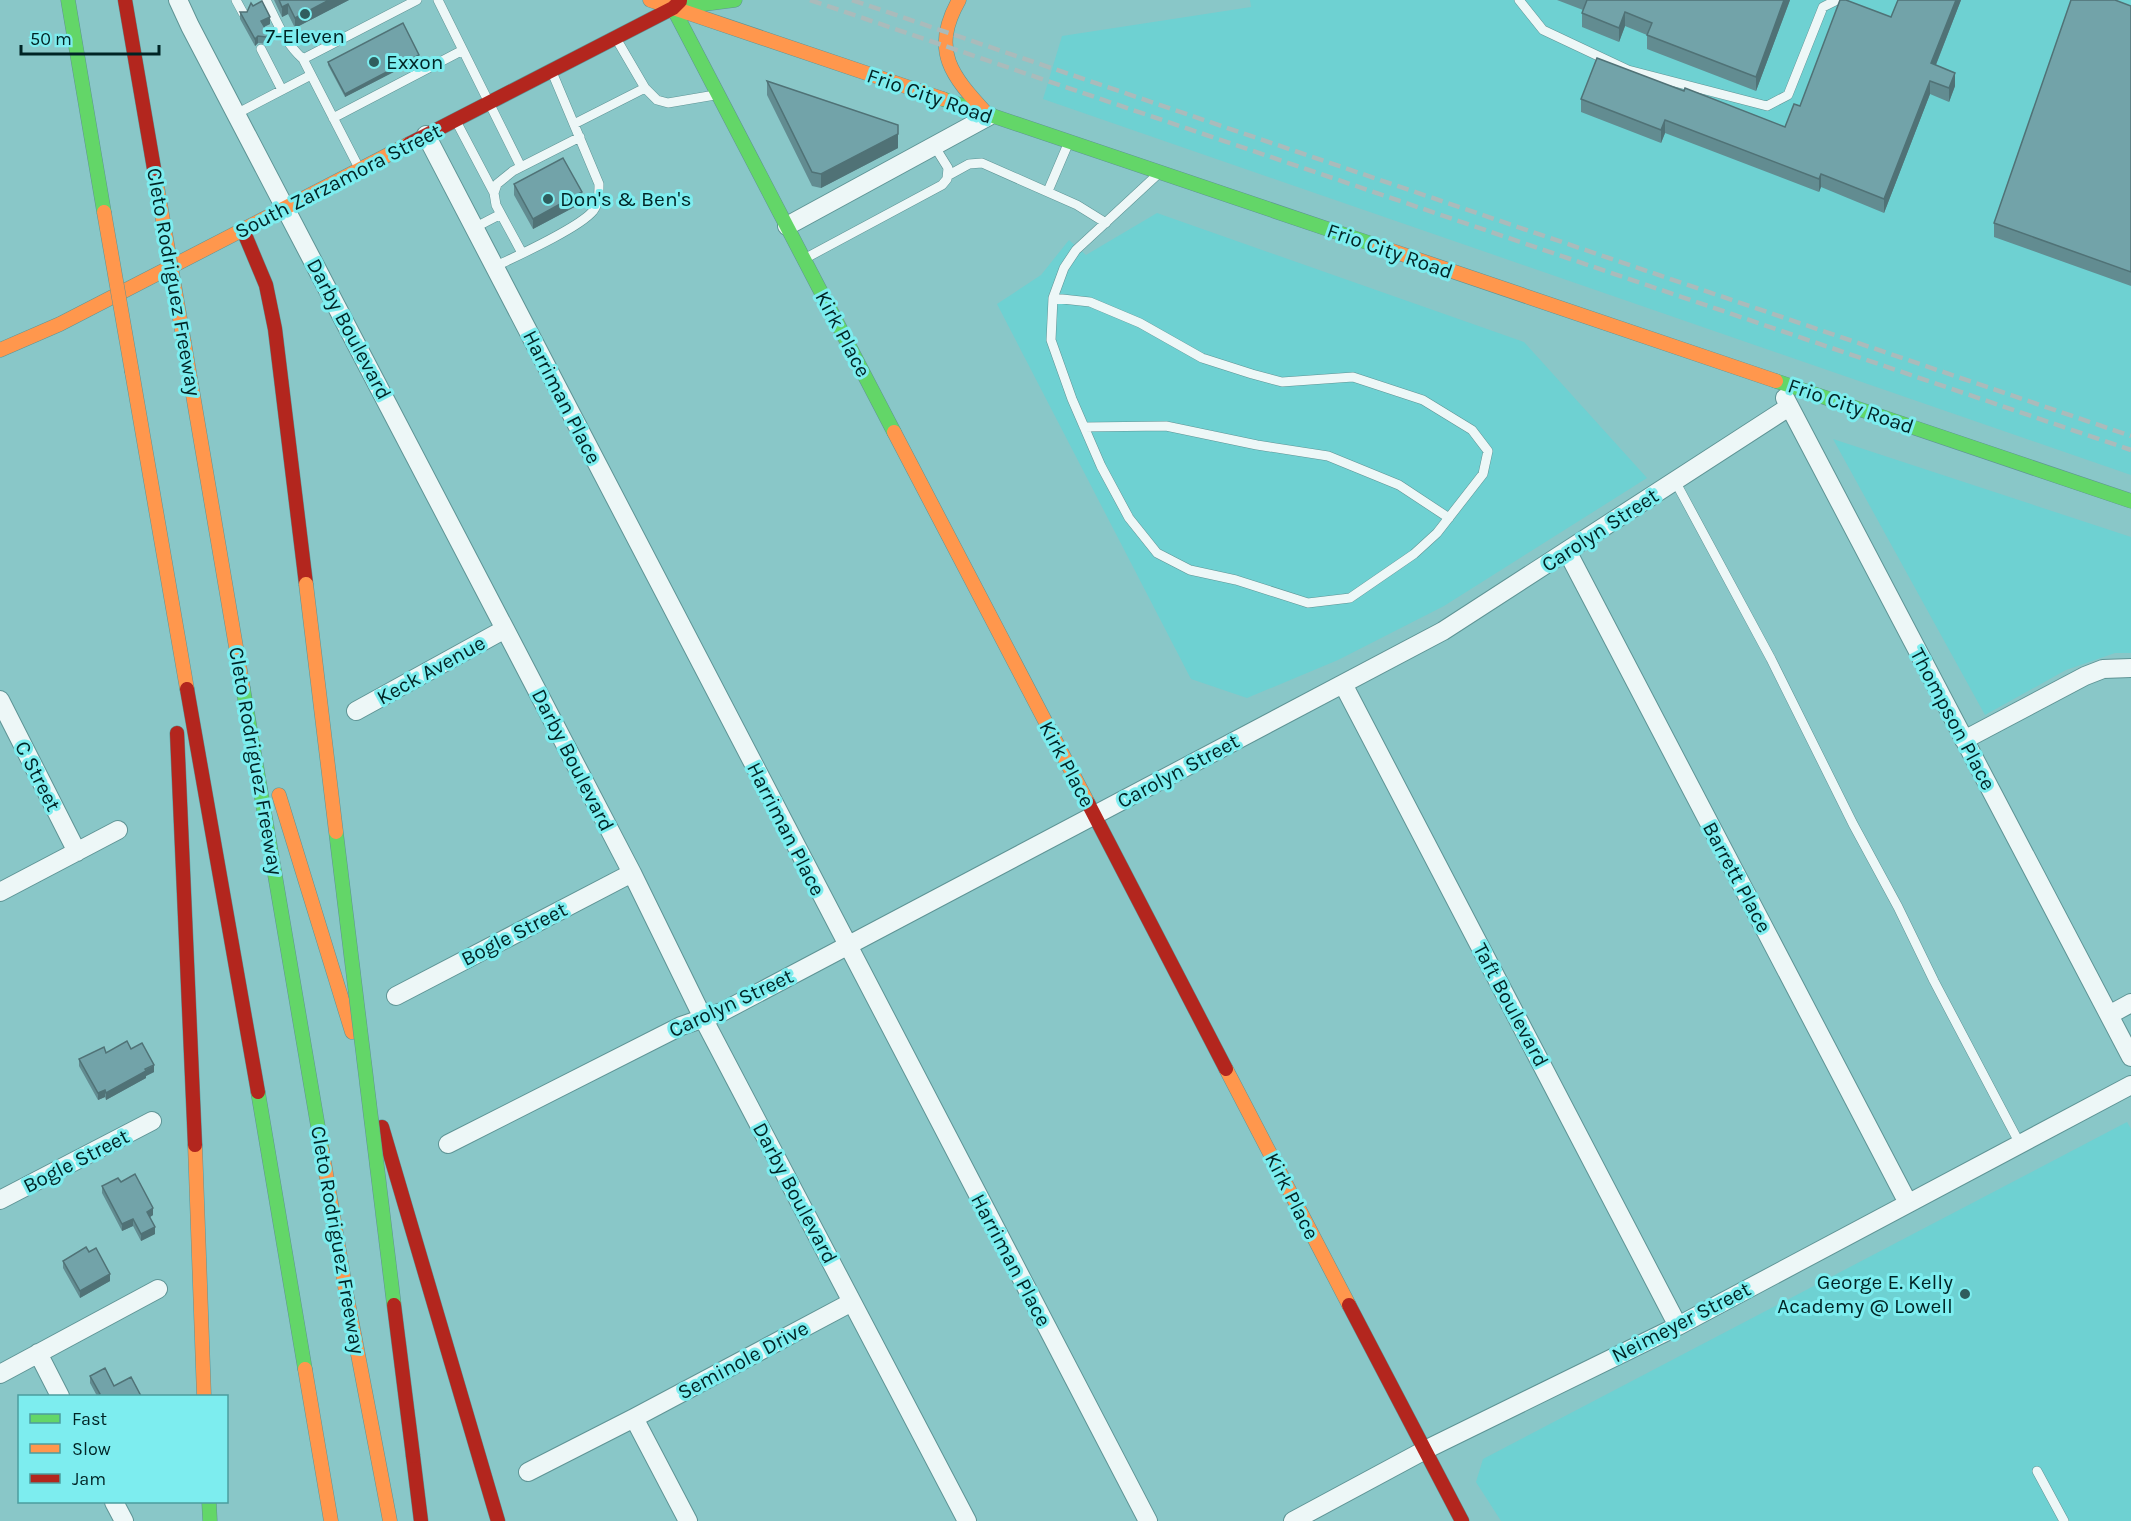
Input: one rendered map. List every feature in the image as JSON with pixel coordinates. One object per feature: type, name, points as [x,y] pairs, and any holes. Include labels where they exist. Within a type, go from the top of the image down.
[{"type":"main road","points":[[69,0],[331,1521]]},
{"type":"main road","name":"Cleto Rodriguez Freeway","points":[[125,0],[346,1292],[390,1521]]},
{"type":"main road","name":"Frio City Road","points":[[650,0],[677,4],[989,116],[2131,501]]},
{"type":"main road","name":"South Zarzamora Street","points":[[0,350],[60,324],[677,4],[735,0]]},
{"type":"main road","points":[[959,0],[951,15],[944,45],[951,70],[966,92],[989,116]]},
{"type":"main road","name":"Kirk Place","points":[[677,4],[719,94],[804,259],[1462,1521]]},
{"type":"main road","points":[[243,230],[266,285],[275,329],[421,1521]]},
{"type":"main road","points":[[173,614],[204,1395]]},
{"type":"main road","points":[[241,670],[419,1250],[498,1521]]},
{"type":"main road","points":[[209,1503],[210,1521]]},
{"type":"street","name":"Darby Boulevard","points":[[178,0],[632,873],[703,1018],[967,1521]]},
{"type":"street","points":[[787,226],[989,116]]},
{"type":"street","name":"Harriman Place","points":[[426,135],[1148,1521]]},
{"type":"street","name":"Thompson Place","points":[[1776,380],[2131,1058]]},
{"type":"street","name":"Carolyn Street","points":[[448,1144],[681,1026],[722,1012],[1443,631],[1789,407]]},
{"type":"street","name":"Barrett Place","points":[[1567,551],[1908,1203]]},
{"type":"street","name":"Keck Avenue","points":[[356,711],[506,629]]},
{"type":"street","points":[[1964,740],[2085,676],[2103,669],[2122,667],[2131,669]]},
{"type":"street","name":"Taft Boulevard","points":[[1343,684],[1678,1326]]},
{"type":"street","name":"C Street","points":[[0,700],[77,852]]},
{"type":"street","points":[[0,892],[118,830]]},
{"type":"street","name":"Bogle Street","points":[[396,996],[632,873]]},
{"type":"street","points":[[2109,1015],[2131,1003]]},
{"type":"street","name":"Neimeyer Street","points":[[1293,1521],[1425,1450],[1678,1326],[2131,1085]]},
{"type":"street","name":"Bogle Street","points":[[0,1200],[152,1121]]},
{"type":"street","points":[[0,1374],[158,1289]]},
{"type":"street","name":"Seminole Drive","points":[[528,1472],[852,1302]]},
{"type":"street","points":[[38,1353],[59,1395]]},
{"type":"street","points":[[634,1418],[688,1521]]},
{"type":"street","points":[[115,1503],[124,1521]]},
{"type":"lane","points":[[236,0],[243,14]]},
{"type":"lane","points":[[266,0],[284,37],[291,48],[303,59],[360,170]]},
{"type":"lane","points":[[303,59],[417,0]]},
{"type":"lane","points":[[438,0],[521,167]]},
{"type":"lane","points":[[1519,0],[1543,30],[1628,70],[1767,106],[1788,95],[1823,7],[1837,0]]},
{"type":"lane","points":[[615,37],[645,88],[657,100],[668,103],[719,94]]},
{"type":"lane","points":[[261,49],[282,90]]},
{"type":"lane","points":[[333,118],[463,50]]},
{"type":"lane","points":[[494,267],[579,223],[593,211],[599,198],[599,184],[551,70]]},
{"type":"lane","points":[[236,114],[311,75]]},
{"type":"lane","points":[[574,124],[645,88]]},
{"type":"lane","points":[[456,120],[494,193],[496,205],[522,253]]},
{"type":"lane","points":[[494,193],[497,184],[504,177],[580,137]]},
{"type":"lane","points":[[1048,191],[1069,142]]},
{"type":"lane","points":[[934,147],[948,168],[949,175]]},
{"type":"lane","points":[[804,259],[936,189],[949,175],[969,164],[982,163],[1048,191],[1106,223]]},
{"type":"lane","points":[[1053,298],[1090,302],[1140,323],[1202,358],[1252,374],[1282,382],[1353,377],[1423,400],[1472,430],[1488,451],[1483,474],[1437,533],[1414,554],[1350,598],[1308,603],[1236,580],[1190,570],[1157,554],[1130,518],[1101,465],[1072,399],[1052,340],[1053,298],[1064,268],[1076,250],[1159,173]]},
{"type":"lane","points":[[474,228],[501,214]]},
{"type":"lane","points":[[1084,427],[1166,426],[1257,445],[1328,456],[1399,485],[1449,518]]},
{"type":"lane","points":[[1675,481],[1772,659],[1853,824],[2020,1144]]},
{"type":"lane","points":[[2037,1471],[2064,1521]]},
{"type":"shaded area","points":[[1250,0],[2131,0],[2131,475],[1043,99],[1062,36],[1251,7]]},
{"type":"shaded area","points":[[1157,213],[1524,342],[1647,478],[1444,606],[1338,660],[1247,698],[1191,679],[997,304],[1041,275],[1069,240],[1086,255]]},
{"type":"shaded area","points":[[1833,439],[2131,537],[2131,653],[2115,653],[2066,670],[1985,715]]},
{"type":"shaded area","name":"George E. Kelly Academy @ Lowell","points":[[2127,1122],[2131,1129],[2131,1521],[1501,1521],[1476,1482],[1483,1459]]},
{"type":"building","points":[[279,0],[329,0],[295,18],[288,4],[282,7]]},
{"type":"building","points":[[1587,0],[1784,0],[1756,77],[1647,35],[1652,23],[1625,12],[1619,28],[1582,13]]},
{"type":"building","points":[[1840,0],[1846,0],[1891,17],[1898,0],[1956,0],[1931,63],[1955,73],[1949,88],[1930,81],[1884,199],[1821,174],[1819,179],[1665,120],[1661,130],[1581,99],[1597,58],[1684,91],[1685,88],[1785,127],[1794,104],[1800,106]]},
{"type":"building","points":[[2071,0],[2115,0],[2131,6],[2131,272],[1994,223]]},
{"type":"building","points":[[262,1],[270,17],[261,21],[269,35],[258,36],[255,39],[240,12],[247,12],[251,3],[253,6]]},
{"type":"building","name":"Exxon","points":[[403,23],[419,55],[345,94],[328,62]]},
{"type":"building","points":[[767,81],[898,125],[898,134],[821,174],[812,172]]},
{"type":"building","name":"Don's & Ben's","points":[[563,158],[582,192],[533,219],[514,184]]},
{"type":"building","points":[[127,1041],[131,1049],[142,1043],[154,1065],[106,1093],[105,1090],[98,1093],[79,1059],[104,1047],[106,1053]]},
{"type":"building","points":[[135,1174],[153,1208],[147,1212],[155,1227],[141,1234],[133,1219],[122,1224],[102,1186],[118,1178],[121,1182]]},
{"type":"building","points":[[86,1247],[89,1252],[96,1248],[110,1274],[80,1291],[63,1261]]},
{"type":"building","points":[[105,1368],[114,1386],[131,1377],[140,1395],[98,1395],[90,1376]]},
{"type":"railway","points":[[810,0],[2131,450]]},
{"type":"railway","points":[[852,0],[2131,436]]},
{"type":"traffic: fast","points":[[68,0],[104,212]]},
{"type":"traffic: fast","points":[[680,7],[735,0]]},
{"type":"traffic: fast","points":[[673,8],[894,432]]},
{"type":"traffic: fast","points":[[943,99],[1372,244]]},
{"type":"traffic: fast","points":[[1776,381],[2131,501]]},
{"type":"traffic: fast","points":[[243,688],[322,1150]]},
{"type":"traffic: fast","points":[[336,832],[394,1305]]},
{"type":"traffic: fast","points":[[258,1092],[305,1369]]},
{"type":"traffic: fast","points":[[209,1503],[210,1521]]},
{"type":"traffic: slow","points":[[650,0],[943,99]]},
{"type":"traffic: slow","points":[[959,0],[950,18],[946,34],[949,62],[955,75],[987,114]]},
{"type":"traffic: slow","points":[[0,350],[60,324],[409,144]]},
{"type":"traffic: slow","points":[[157,186],[184,342]]},
{"type":"traffic: slow","points":[[104,212],[132,372]]},
{"type":"traffic: slow","points":[[1372,244],[1776,381]]},
{"type":"traffic: slow","points":[[184,342],[243,688]]},
{"type":"traffic: slow","points":[[132,372],[187,689]]},
{"type":"traffic: slow","points":[[894,432],[1088,803]]},
{"type":"traffic: slow","points":[[306,584],[336,832]]},
{"type":"traffic: slow","points":[[279,795],[352,1032]]},
{"type":"traffic: slow","points":[[1226,1069],[1349,1305]]},
{"type":"traffic: slow","points":[[195,1145],[204,1395]]},
{"type":"traffic: slow","points":[[322,1150],[346,1292],[390,1521]]},
{"type":"traffic: slow","points":[[305,1369],[331,1521]]},
{"type":"traffic: jam","points":[[125,0],[157,186]]},
{"type":"traffic: jam","points":[[409,144],[673,8],[680,1]]},
{"type":"traffic: jam","points":[[243,230],[266,285],[275,329],[306,584]]},
{"type":"traffic: jam","points":[[187,689],[258,1092]]},
{"type":"traffic: jam","points":[[177,733],[195,1145]]},
{"type":"traffic: jam","points":[[1088,803],[1226,1069]]},
{"type":"traffic: jam","points":[[382,1127],[498,1521]]},
{"type":"traffic: jam","points":[[394,1305],[413,1456]]},
{"type":"traffic: jam","points":[[1349,1305],[1462,1521]]},
{"type":"traffic: jam","points":[[413,1456],[421,1521]]},
{"type":"place","name":"7-Eleven","points":[[305,14]]},
{"type":"place","name":"Exxon","points":[[374,62]]},
{"type":"place","name":"Don's & Ben's","points":[[548,199]]},
{"type":"place","name":"George E. Kelly Academy @ Lowell","points":[[1965,1294]]}]
